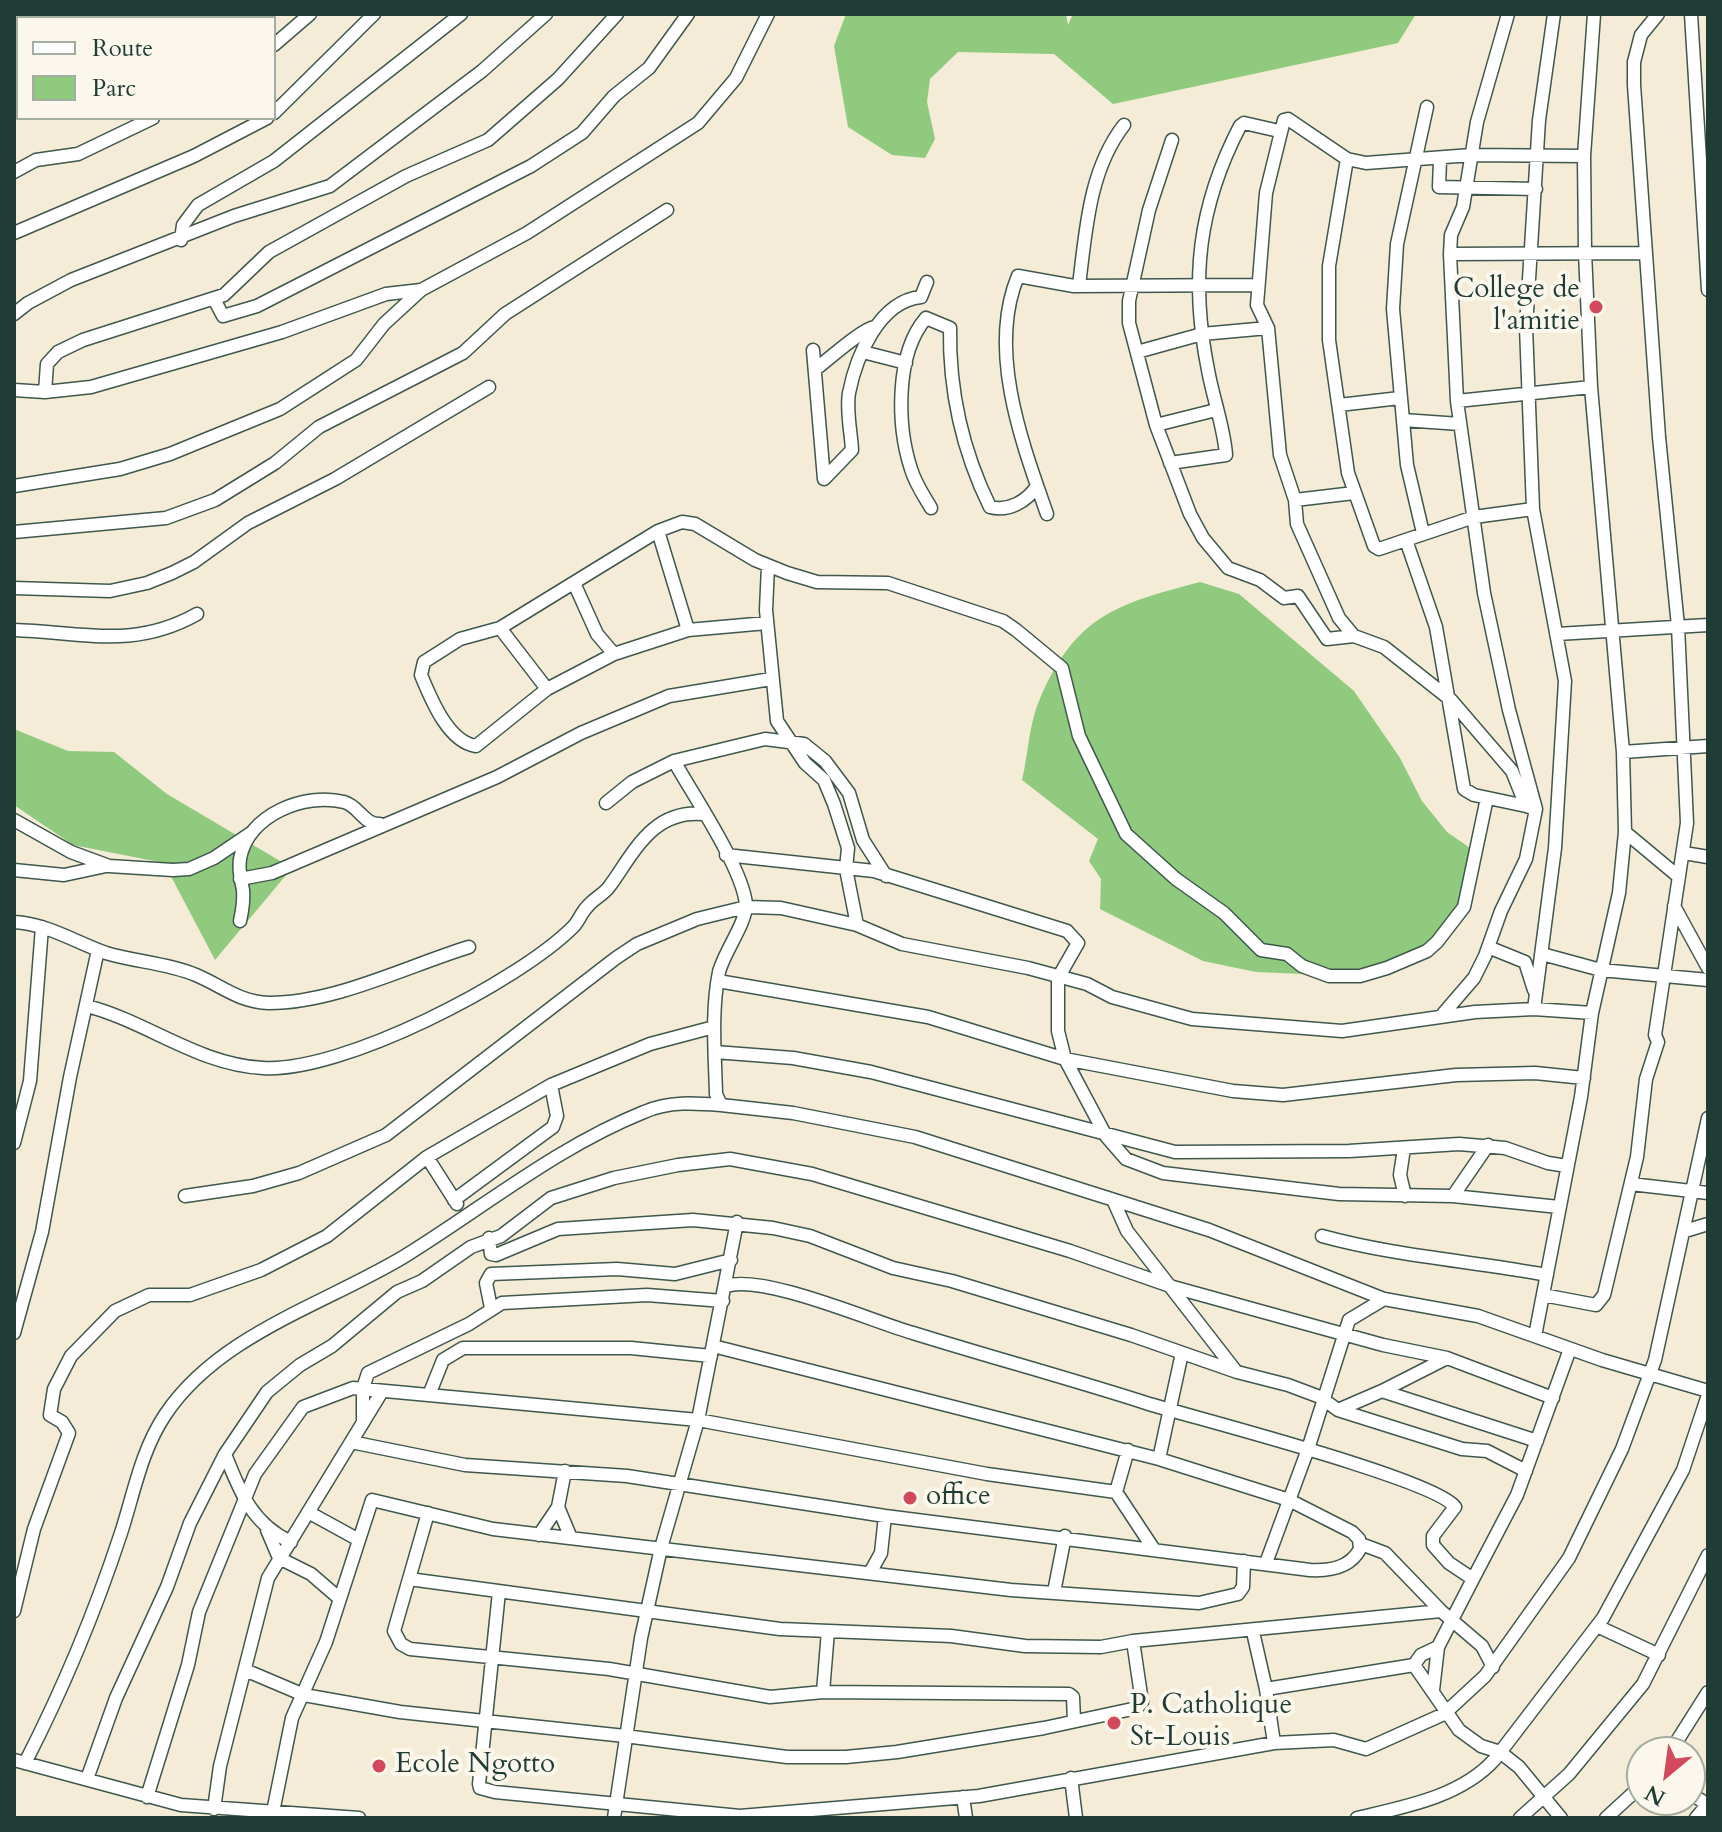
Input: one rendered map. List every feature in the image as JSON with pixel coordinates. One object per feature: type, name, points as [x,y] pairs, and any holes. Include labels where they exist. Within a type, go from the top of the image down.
[{"type":"street","points":[[276,43],[310,14]]},
{"type":"street","points":[[276,111],[374,14]]},
{"type":"street","points":[[181,240],[183,225],[198,205],[274,161],[461,14]]},
{"type":"street","points":[[14,314],[71,280],[181,240],[234,216],[330,186],[482,71],[546,14]]},
{"type":"street","points":[[45,392],[47,364],[58,352],[83,340],[214,299],[235,287],[269,252],[406,176],[488,140],[558,79],[617,14]]},
{"type":"street","points":[[214,299],[223,316],[257,306],[531,166],[588,129],[614,96],[655,60],[688,14]]},
{"type":"street","points":[[14,486],[132,465],[170,454],[280,409],[356,360],[384,324],[421,290],[527,233],[698,123],[736,78],[768,14]]},
{"type":"street","points":[[1443,1014],[1474,978],[1526,859],[1531,808],[1484,593],[1457,401],[1450,254],[1451,235],[1467,188],[1471,155],[1508,14]]},
{"type":"street","points":[[1534,1009],[1563,750],[1565,681],[1533,509],[1526,327],[1537,155],[1554,14]]},
{"type":"street","points":[[1535,1336],[1584,1078],[1592,1013],[1619,893],[1625,832],[1623,752],[1591,387],[1585,252],[1584,156],[1594,14]]},
{"type":"street","points":[[1543,1295],[1596,1305],[1602,1301],[1631,1184],[1642,1127],[1646,1079],[1658,1042],[1655,1035],[1661,976],[1687,823],[1678,626],[1659,437],[1634,62],[1643,29],[1657,20],[1658,14]]},
{"type":"street","points":[[1691,14],[1708,290]]},
{"type":"street","points":[[1423,533],[1407,465],[1394,276],[1413,161],[1427,107]]},
{"type":"street","points":[[1354,636],[1339,618],[1297,524],[1295,500],[1280,455],[1268,328],[1257,305],[1266,193],[1279,131],[1288,119],[1347,159],[1366,163],[1471,155],[1584,156]]},
{"type":"street","points":[[14,172],[36,160],[78,154],[149,120]]},
{"type":"street","points":[[14,233],[194,156],[263,120]]},
{"type":"street","points":[[1170,463],[1226,455],[1202,334],[1202,226],[1224,155],[1242,124],[1279,131]]},
{"type":"street","points":[[1079,285],[1093,191],[1104,158],[1124,125]]},
{"type":"street","points":[[1172,140],[1156,184],[1128,317],[1156,425],[1190,514],[1211,552],[1228,568],[1260,580],[1284,598],[1298,596],[1327,639],[1354,636],[1388,649],[1451,700],[1512,771],[1531,808]]},
{"type":"street","points":[[1347,159],[1328,282],[1329,340],[1339,405],[1339,426],[1354,493],[1376,548],[1474,517],[1533,509]]},
{"type":"street","points":[[1440,159],[1439,187],[1536,189]]},
{"type":"street","points":[[14,532],[166,518],[215,500],[275,463],[319,427],[463,353],[505,314],[667,210]]},
{"type":"street","points":[[1450,254],[1646,253]]},
{"type":"street","points":[[1047,514],[1037,486],[1008,363],[1008,312],[1020,275],[1079,285],[1258,285]]},
{"type":"street","points":[[817,368],[854,342],[860,332],[875,327],[911,298],[921,297],[927,282]]},
{"type":"street","points":[[14,390],[45,392],[91,387],[282,332],[386,294],[421,290]]},
{"type":"street","points":[[931,508],[908,459],[902,407],[906,363],[926,318],[948,325],[949,371],[967,452],[990,507],[1001,509],[1022,502],[1037,486]]},
{"type":"street","points":[[813,350],[817,368],[819,451],[824,479],[852,450],[848,395],[875,327]]},
{"type":"street","points":[[1137,352],[1202,334],[1268,328]]},
{"type":"street","points":[[863,352],[906,363]]},
{"type":"street","points":[[14,588],[110,591],[147,583],[172,573],[194,562],[248,523],[335,479],[489,387]]},
{"type":"street","points":[[1457,401],[1591,387]]},
{"type":"street","points":[[1339,405],[1400,398]]},
{"type":"street","points":[[1156,425],[1216,410]]},
{"type":"street","points":[[1403,420],[1460,424]]},
{"type":"street","points":[[1295,500],[1354,493]]},
{"type":"street","points":[[767,623],[688,630],[614,654],[547,689],[476,746],[467,745],[440,715],[421,675],[424,662],[460,639],[500,628],[658,531],[682,522],[695,524],[768,566],[817,582],[888,583],[1003,621],[1062,668],[1079,736],[1126,834],[1176,879],[1224,913],[1261,950],[1287,954],[1302,966],[1329,976],[1360,976],[1387,968],[1427,951],[1437,942],[1464,907],[1487,798]]},
{"type":"street","points":[[658,531],[688,630]]},
{"type":"street","points":[[1406,540],[1436,627],[1451,700],[1463,786],[1467,792],[1531,808]]},
{"type":"street","points":[[768,566],[767,623],[777,721],[805,763],[826,784],[848,848],[846,869],[857,925]]},
{"type":"street","points":[[574,583],[597,634],[614,654]]},
{"type":"street","points":[[1305,609],[1332,598]]},
{"type":"street","points":[[14,630],[125,637],[171,628],[197,614]]},
{"type":"street","points":[[1557,634],[1708,625]]},
{"type":"street","points":[[500,628],[547,689]]},
{"type":"street","points":[[240,879],[272,873],[497,777],[581,733],[669,696],[771,679]]},
{"type":"street","points":[[606,803],[632,782],[674,761],[733,744],[769,739],[793,741],[812,748],[845,787],[856,810],[863,840],[886,876]]},
{"type":"street","points":[[1623,752],[1708,746]]},
{"type":"street","points":[[674,761],[726,855],[746,907],[722,961],[718,981],[714,1027],[716,1094],[721,1105]]},
{"type":"street","points":[[14,870],[64,875],[109,866],[189,869],[214,858],[267,818],[297,803],[322,799],[348,803],[375,825],[395,820]]},
{"type":"street","points":[[87,1006],[134,1022],[222,1062],[280,1068],[341,1054],[404,1033],[506,975],[574,927],[588,905],[609,887],[644,836],[667,822],[704,814]]},
{"type":"street","points":[[14,820],[71,852],[109,866]]},
{"type":"street","points":[[1625,832],[1679,877]]},
{"type":"street","points":[[240,921],[244,893],[240,879],[242,848],[251,833]]},
{"type":"street","points":[[1684,853],[1708,857]]},
{"type":"street","points":[[726,855],[886,876],[1067,931],[1077,947],[1068,956],[1058,978],[1058,1031],[1065,1059],[1106,1136],[1126,1159],[1163,1173],[1339,1194],[1453,1196],[1559,1207]]},
{"type":"street","points":[[1674,906],[1708,968]]},
{"type":"street","points":[[185,1196],[253,1186],[299,1173],[386,1135],[627,951],[697,919],[746,907],[781,908],[857,925],[902,944],[998,961],[1087,984],[1112,997],[1192,1019],[1342,1031],[1443,1014],[1534,1009],[1592,1013]]},
{"type":"street","points":[[14,922],[42,927],[98,950],[197,976],[243,1000],[268,1003],[330,993],[469,947]]},
{"type":"street","points":[[14,1143],[30,1081],[42,927]]},
{"type":"street","points":[[1488,947],[1525,962],[1536,992]]},
{"type":"street","points":[[14,1333],[42,1232],[70,1077],[98,950]]},
{"type":"street","points":[[1542,954],[1601,970],[1708,980]]},
{"type":"street","points":[[1539,971],[1568,960]]},
{"type":"street","points":[[718,981],[928,1017],[1065,1059],[1197,1086],[1277,1095],[1456,1075],[1545,1073],[1584,1078]]},
{"type":"street","points":[[14,1611],[34,1529],[69,1433],[68,1428],[50,1415],[54,1389],[71,1356],[94,1329],[115,1311],[149,1295],[190,1295],[261,1270],[313,1245],[427,1157],[551,1085],[641,1047],[714,1027]]},
{"type":"street","points":[[715,1052],[793,1058],[871,1072],[1009,1106],[1106,1136],[1180,1152],[1488,1145],[1567,1166]]},
{"type":"street","points":[[454,1200],[553,1127],[557,1106],[551,1085]]},
{"type":"street","points":[[359,1818],[214,1809],[147,1797],[20,1762],[56,1701],[88,1622],[144,1456],[176,1400],[192,1382],[261,1333],[404,1257],[577,1144],[646,1110],[686,1103],[793,1113],[906,1135],[1209,1230],[1384,1299],[1478,1316],[1708,1393],[1679,1478],[1597,1626],[1500,1752],[1479,1775],[1456,1787],[1429,1799],[1357,1818]]},
{"type":"street","points":[[499,1592],[480,1788],[740,1817],[812,1814],[963,1797],[1274,1743],[1334,1740],[1366,1749],[1444,1714],[1477,1686],[1575,1549],[1622,1449],[1650,1374],[1685,1231],[1708,1119]]},
{"type":"street","points":[[1453,1196],[1488,1145]]},
{"type":"street","points":[[1404,1148],[1400,1175],[1405,1196]]},
{"type":"street","points":[[427,1157],[466,1216]]},
{"type":"street","points":[[87,1779],[116,1698],[167,1587],[190,1523],[225,1454],[257,1405],[279,1380],[332,1346],[395,1293],[489,1238],[501,1236],[557,1195],[662,1167],[730,1159],[843,1183],[1070,1251],[1173,1287],[1447,1358],[1553,1398]]},
{"type":"street","points":[[1631,1184],[1708,1193]]},
{"type":"street","points":[[1657,1187],[1689,1207]]},
{"type":"street","points":[[1114,1202],[1127,1231],[1237,1372]]},
{"type":"street","points":[[489,1238],[491,1254],[496,1255],[558,1229],[693,1220],[737,1222],[810,1236],[893,1268],[952,1281],[1237,1372],[1288,1385],[1324,1400],[1338,1410],[1462,1449],[1487,1451],[1526,1471]]},
{"type":"street","points":[[614,1818],[647,1611],[661,1548],[698,1420],[737,1222]]},
{"type":"street","points":[[1685,1231],[1708,1224]]},
{"type":"street","points":[[1322,1236],[1369,1249],[1441,1257],[1547,1275]]},
{"type":"street","points":[[491,1308],[486,1283],[491,1274],[617,1269],[675,1274],[731,1260]]},
{"type":"street","points":[[726,1286],[741,1284],[786,1292],[1172,1411],[1308,1449],[1411,1483],[1454,1504],[1433,1536],[1433,1545],[1449,1563],[1473,1579]]},
{"type":"street","points":[[363,1423],[363,1388],[370,1372],[467,1325],[491,1308],[519,1301],[647,1295],[723,1301]]},
{"type":"street","points":[[1266,1563],[1308,1449],[1343,1333],[1354,1314],[1384,1299]]},
{"type":"street","points":[[429,1395],[447,1355],[463,1348],[712,1351],[1128,1450],[1289,1500],[1352,1532],[1361,1544],[1385,1553],[1482,1646],[1493,1667]]},
{"type":"street","points":[[1433,1690],[1446,1614],[1473,1579],[1526,1471],[1570,1349]]},
{"type":"street","points":[[1159,1459],[1172,1411],[1182,1353]]},
{"type":"street","points":[[1338,1410],[1447,1358]]},
{"type":"street","points":[[147,1797],[188,1665],[199,1612],[244,1496],[262,1460],[303,1407],[353,1388],[698,1420],[987,1474],[1116,1492],[1153,1548]]},
{"type":"street","points":[[1382,1391],[1537,1441]]},
{"type":"street","points":[[214,1809],[220,1766],[263,1593],[279,1558],[381,1393]]},
{"type":"street","points":[[351,1442],[465,1465],[627,1476],[885,1516],[1065,1536],[1310,1570],[1338,1568],[1356,1557],[1361,1544]]},
{"type":"street","points":[[1116,1492],[1128,1450]]},
{"type":"street","points":[[225,1454],[244,1496],[267,1530],[279,1558],[311,1574],[340,1599]]},
{"type":"street","points":[[539,1535],[558,1507],[565,1471]]},
{"type":"street","points":[[273,1812],[292,1718],[304,1695],[340,1599],[372,1500],[481,1527],[1011,1590],[1212,1602],[1241,1592],[1244,1561]]},
{"type":"street","points":[[558,1507],[571,1538]]},
{"type":"street","points":[[308,1512],[359,1540]]},
{"type":"street","points":[[428,1513],[394,1631],[401,1644],[410,1649],[635,1673],[770,1697],[823,1692],[1069,1694],[1073,1697],[1074,1721]]},
{"type":"street","points":[[871,1571],[881,1553],[885,1516]]},
{"type":"street","points":[[267,1530],[291,1542]]},
{"type":"street","points":[[1054,1592],[1065,1536]]},
{"type":"street","points":[[1520,1818],[1584,1757],[1643,1684],[1708,1555]]},
{"type":"street","points":[[409,1579],[747,1626],[951,1636],[1025,1646],[1101,1647],[1133,1641],[1253,1632],[1356,1617],[1446,1614]]},
{"type":"street","points":[[1597,1626],[1659,1655]]},
{"type":"street","points":[[823,1692],[828,1631]]},
{"type":"street","points":[[1253,1632],[1274,1743]]},
{"type":"street","points":[[245,1670],[304,1695],[410,1714],[625,1736],[758,1755],[846,1757],[897,1752],[1140,1707],[1133,1641]]},
{"type":"street","points":[[1266,1689],[1414,1665],[1421,1655],[1438,1647]]},
{"type":"street","points":[[1414,1665],[1433,1690],[1444,1714],[1467,1738],[1500,1752],[1561,1818]]},
{"type":"street","points":[[1680,1736],[1708,1692]]},
{"type":"street","points":[[1071,1778],[1076,1818]]},
{"type":"street","points":[[963,1797],[966,1818]]},
{"type":"street","points":[[1606,1818],[1626,1800]]},
{"type":"street","points":[[1696,1818],[1708,1804]]},
{"type":"green space","points":[[846,14],[1066,14],[1068,25],[1073,14],[1416,14],[1398,43],[1113,104],[1054,54],[958,52],[930,79],[927,102],[935,139],[925,158],[892,155],[848,127],[834,46]]},
{"type":"green space","points":[[1200,582],[1239,594],[1354,691],[1400,758],[1422,801],[1447,832],[1470,848],[1459,913],[1419,956],[1392,965],[1327,975],[1256,972],[1203,961],[1100,909],[1101,879],[1089,861],[1098,839],[1022,780],[1039,701],[1053,672],[1084,631],[1122,607]]},
{"type":"green space","points":[[14,729],[68,751],[114,752],[167,794],[292,868],[215,960],[164,863],[73,845],[14,805]]},
{"type":"place","name":"College de l'amitie","points":[[1596,307]]},
{"type":"place","name":"office","points":[[910,1498]]},
{"type":"place","name":"P. Catholique St-Louis","points":[[1114,1723]]},
{"type":"place","name":"Ecole Ngotto","points":[[379,1766]]}]
